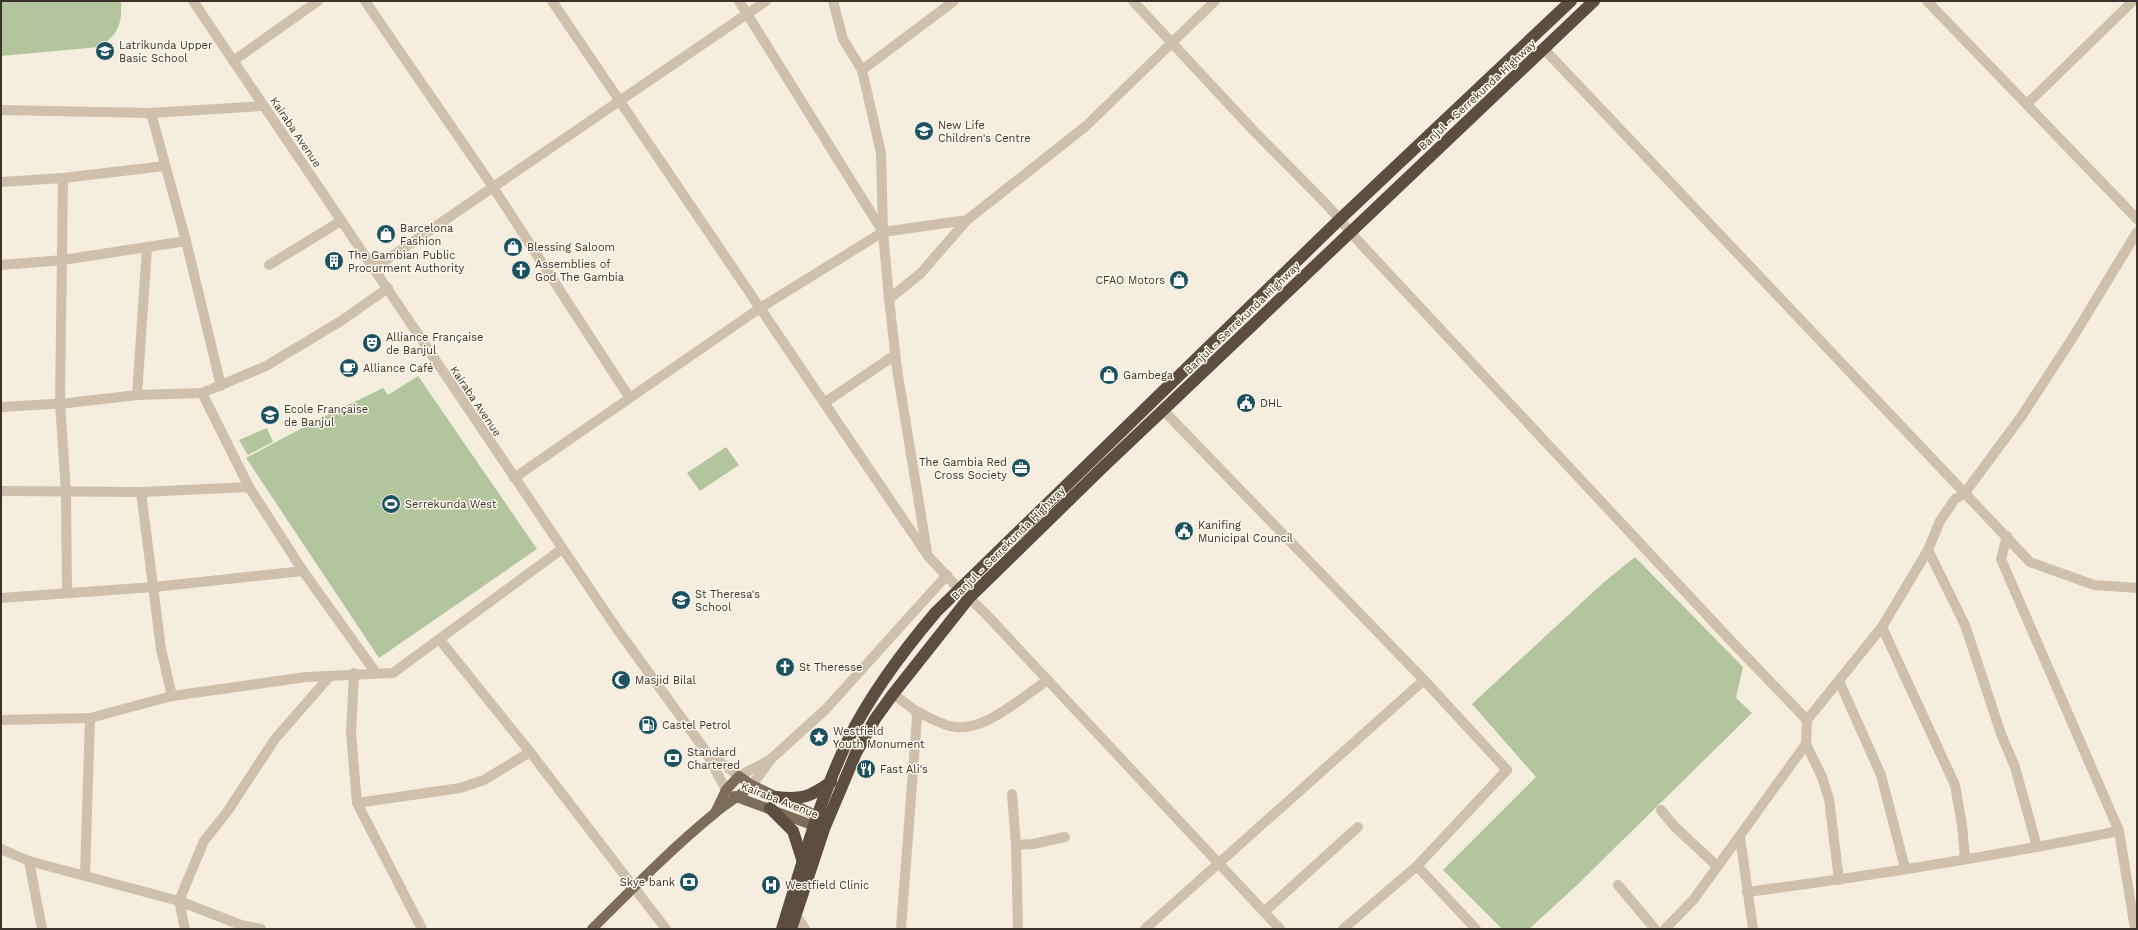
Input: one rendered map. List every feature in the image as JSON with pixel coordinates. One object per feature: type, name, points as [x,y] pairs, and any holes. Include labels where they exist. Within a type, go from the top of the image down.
[{"type":"highway","name":"Banjul - Serrekunda Highway","points":[[821,823],[831,782],[848,740],[870,700],[910,643],[958,588],[1340,219],[1571,1]]},
{"type":"highway","name":"Banjul - Serrekunda Highway","points":[[821,823],[875,719],[969,598],[1351,231],[1594,1]]},
{"type":"highway","points":[[776,797],[794,799],[804,798],[814,794],[831,782]]},
{"type":"highway","points":[[770,808],[793,831],[803,862]]},
{"type":"highway","points":[[782,929],[803,862],[821,823]]},
{"type":"highway","points":[[791,929],[821,823]]},
{"type":"main road","name":"Kairaba Avenue","points":[[739,776],[752,785],[821,823]]},
{"type":"main road","points":[[715,813],[726,790],[739,776]]},
{"type":"main road","points":[[592,929],[633,888],[715,813],[738,798],[752,785]]},
{"type":"main road","name":"Kairaba Avenue","points":[[726,790],[738,798],[821,823]]},
{"type":"street","name":"Kairaba Avenue","points":[[194,1],[373,269],[388,288],[413,330],[617,629],[705,750],[726,790]]},
{"type":"street","points":[[233,61],[318,1]]},
{"type":"street","points":[[365,1],[493,187],[629,397]]},
{"type":"street","points":[[552,1],[928,556],[1048,680],[1280,929]]},
{"type":"street","points":[[739,1],[748,13],[883,232]]},
{"type":"street","points":[[373,269],[766,1]]},
{"type":"street","points":[[833,1],[843,39],[862,70],[881,153],[883,232],[895,355],[928,556]]},
{"type":"street","points":[[862,70],[954,1]]},
{"type":"street","points":[[1133,1],[1253,130],[1327,204],[1733,643],[1807,720]]},
{"type":"street","points":[[889,300],[921,273],[967,220],[1086,126],[1214,1]]},
{"type":"street","points":[[1927,1],[2137,219]]},
{"type":"street","points":[[2027,104],[2133,1]]},
{"type":"street","points":[[1544,49],[2030,562],[2094,585],[2137,588]]},
{"type":"street","points":[[1,110],[151,113],[263,106]]},
{"type":"street","points":[[151,113],[186,241],[221,386]]},
{"type":"street","points":[[1,182],[63,178],[165,166]]},
{"type":"street","points":[[63,178],[60,403],[66,492],[67,592]]},
{"type":"street","points":[[514,478],[629,397],[760,308],[883,232],[967,220]]},
{"type":"street","points":[[269,265],[341,221]]},
{"type":"street","points":[[1839,880],[1829,799],[1822,777],[1806,744],[1807,720],[1882,627],[1928,550],[1940,521],[1955,499],[1964,494],[2028,406],[2137,232]]},
{"type":"street","points":[[1,266],[63,260],[186,241]]},
{"type":"street","points":[[137,395],[147,248]]},
{"type":"street","points":[[1,407],[60,403],[137,395],[202,393],[266,366],[341,321],[388,288]]},
{"type":"street","points":[[824,403],[895,355]]},
{"type":"street","points":[[202,393],[249,487],[303,571],[376,673]]},
{"type":"street","points":[[1164,411],[1424,680],[1507,770],[1417,866],[1343,929]]},
{"type":"street","points":[[1,491],[141,492],[249,487]]},
{"type":"street","points":[[141,492],[161,649],[172,696]]},
{"type":"street","points":[[2007,536],[2001,559],[2119,831],[2135,929]]},
{"type":"street","points":[[1,720],[90,718],[172,696],[306,677],[354,673],[393,673],[440,640],[562,548]]},
{"type":"street","points":[[1928,550],[1965,626],[2001,734],[2015,767],[2037,848]]},
{"type":"street","points":[[1,598],[67,592],[154,587],[303,571]]},
{"type":"street","points":[[752,785],[772,758],[826,709],[947,575]]},
{"type":"street","points":[[1882,627],[1955,785],[1962,825],[1965,858]]},
{"type":"street","points":[[440,640],[530,752],[666,929]]},
{"type":"street","points":[[354,673],[351,733],[357,803],[422,929]]},
{"type":"street","points":[[185,929],[179,901],[204,841],[227,812],[275,739],[329,676]]},
{"type":"street","points":[[893,694],[916,711],[950,726],[968,728],[984,723],[1048,680]]},
{"type":"street","points":[[1144,929],[1219,864],[1424,680]]},
{"type":"street","points":[[1839,681],[1881,775],[1905,868]]},
{"type":"street","points":[[901,929],[908,858],[916,711]]},
{"type":"street","points":[[85,876],[90,718]]},
{"type":"street","points":[[1665,929],[1694,899],[1806,744]]},
{"type":"street","name":"Kairaba Avenue","points":[[705,750],[739,776]]},
{"type":"street","points":[[357,803],[460,788],[484,780],[530,752]]},
{"type":"street","points":[[739,776],[772,758]]},
{"type":"street","points":[[1012,794],[1016,845],[1018,929]]},
{"type":"street","points":[[1661,810],[1674,826],[1717,866]]},
{"type":"street","points":[[1264,912],[1358,827]]},
{"type":"street","points":[[1747,892],[1839,880],[1965,858],[2037,848],[2119,831]]},
{"type":"street","points":[[1016,845],[1033,844],[1065,837]]},
{"type":"street","points":[[1740,837],[1753,929]]},
{"type":"street","points":[[1,849],[29,861],[179,901],[242,927],[261,929]]},
{"type":"street","points":[[29,861],[42,929]]},
{"type":"street","points":[[1417,866],[1476,929]]},
{"type":"street","points":[[1618,885],[1655,929]]},
{"type":"street","points":[[796,915],[806,928]]},
{"type":"green space","points":[[1,1],[121,1],[121,16],[115,33],[99,47],[1,56]]},
{"type":"green space","name":"Serrekunda West","points":[[418,376],[537,549],[379,658],[246,458],[319,419],[383,388],[388,395]]},
{"type":"green space","points":[[267,428],[273,442],[248,455],[239,440]]},
{"type":"green space","points":[[726,447],[739,465],[700,491],[687,473]]},
{"type":"green space","points":[[1635,557],[1743,667],[1736,698],[1752,713],[1575,887],[1529,929],[1502,929],[1443,870],[1536,777],[1472,704],[1604,582]]},
{"type":"place","name":"Latrikunda Upper Basic School","points":[[105,51]]},
{"type":"place","name":"New Life Children's Centre","points":[[924,131]]},
{"type":"place","name":"Barcelona Fashion","points":[[386,234]]},
{"type":"place","name":"Blessing Saloom","points":[[513,247]]},
{"type":"place","name":"The Gambian Public Procurment Authority","points":[[334,261]]},
{"type":"place","name":"Assemblies of God The Gambia","points":[[521,270]]},
{"type":"place","name":"CFAO Motors","points":[[1179,280]]},
{"type":"place","name":"Alliance Française de Banjul","points":[[372,343]]},
{"type":"place","name":"Alliance Café","points":[[349,368]]},
{"type":"place","name":"Gambega","points":[[1109,375]]},
{"type":"place","name":"DHL","points":[[1246,403]]},
{"type":"place","name":"Ecole Française de Banjul","points":[[270,415]]},
{"type":"place","name":"The Gambia Red Cross Society","points":[[1021,468]]},
{"type":"place","name":"Serrekunda West","points":[[391,504]]},
{"type":"place","name":"Kanifing Municipal Council","points":[[1184,531]]},
{"type":"place","name":"St Theresa's School","points":[[681,600]]},
{"type":"place","name":"St Theresse","points":[[785,667]]},
{"type":"place","name":"Masjid Bilal","points":[[621,680]]},
{"type":"place","name":"Castel Petrol","points":[[648,725]]},
{"type":"place","name":"Westfield Youth Monument","points":[[819,737]]},
{"type":"place","name":"Standard Chartered","points":[[673,758]]},
{"type":"place","name":"Fast Ali's","points":[[866,769]]},
{"type":"place","name":"Skye bank","points":[[689,882]]},
{"type":"place","name":"Westfield Clinic","points":[[771,885]]}]
